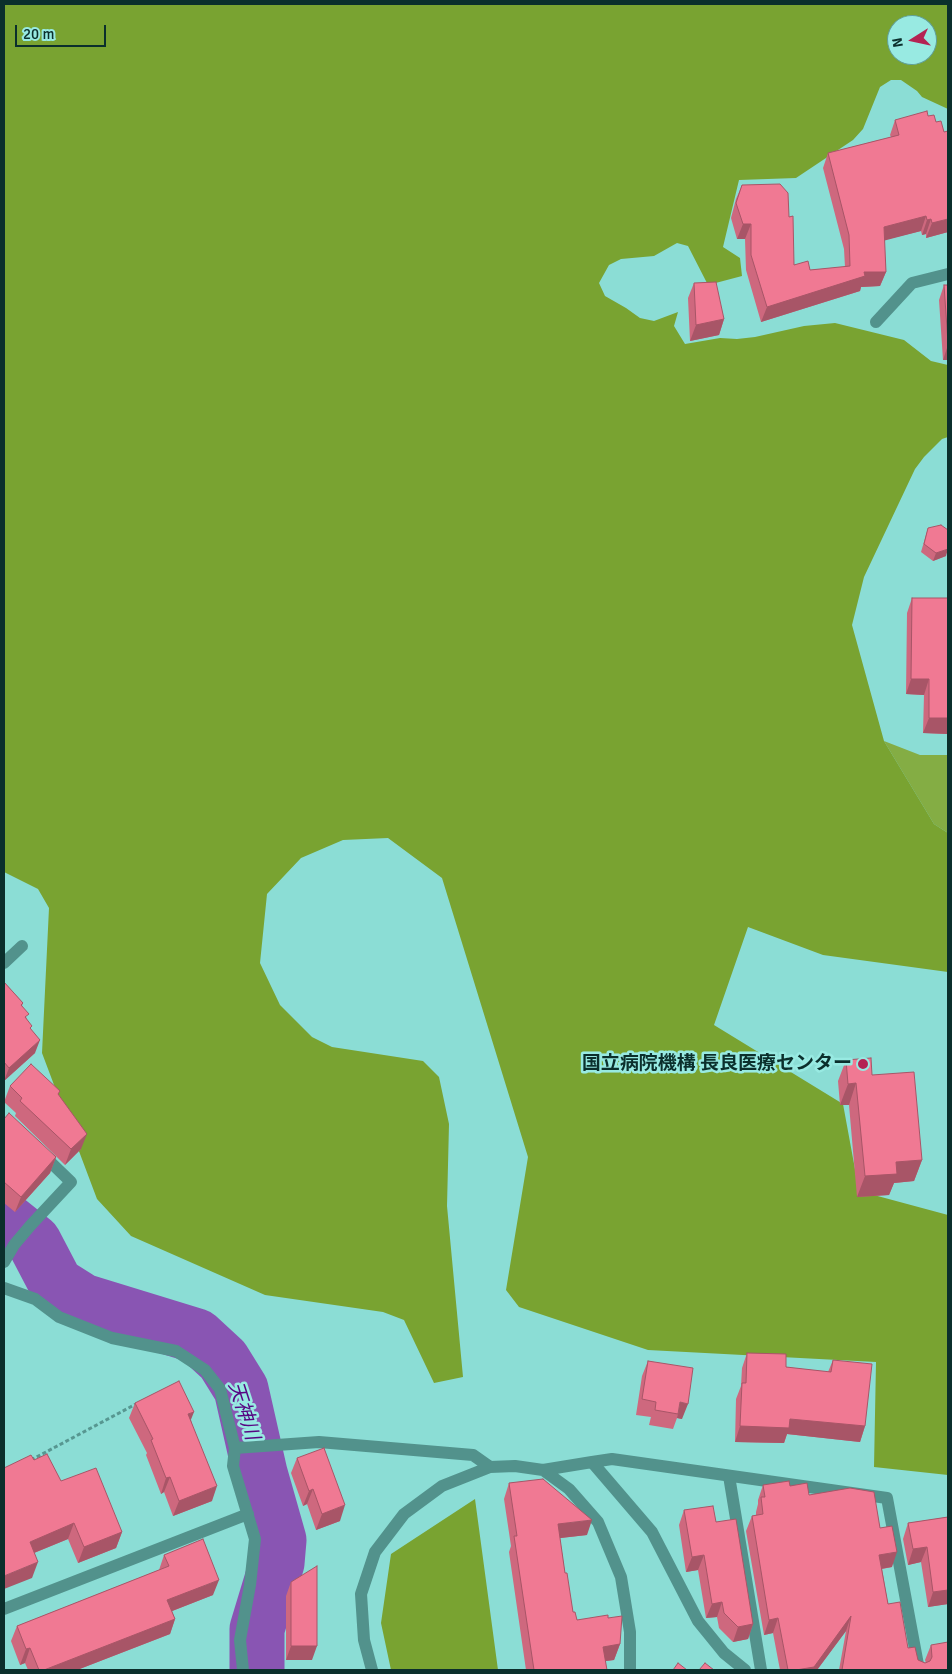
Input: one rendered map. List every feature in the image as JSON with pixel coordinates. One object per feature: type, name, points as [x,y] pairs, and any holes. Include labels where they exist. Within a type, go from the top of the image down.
[{"type":"street","points":[[876,322],[912,283],[948,274]]},
{"type":"street","points":[[4,963],[22,946]]},
{"type":"street","points":[[4,1262],[14,1245],[71,1182],[31,1143]]},
{"type":"street","points":[[4,1288],[35,1299],[59,1317],[112,1338],[176,1351],[205,1370],[220,1389],[240,1447],[233,1466],[255,1539],[250,1585],[240,1640],[243,1670]]},
{"type":"street","points":[[240,1447],[319,1442],[474,1455],[490,1468]]},
{"type":"street","points":[[372,1670],[364,1640],[362,1594],[375,1552],[404,1514],[442,1486],[490,1468],[515,1466],[543,1470],[612,1460],[888,1498],[919,1670]]},
{"type":"street","points":[[592,1462],[652,1532],[698,1621],[724,1653],[745,1670]]},
{"type":"street","points":[[543,1470],[569,1489],[598,1522],[621,1577],[630,1632],[630,1670]]},
{"type":"street","points":[[729,1476],[761,1670]]},
{"type":"street","points":[[4,1609],[248,1514]]},
{"type":"path","points":[[28,1461],[144,1400]]},
{"type":"green space","points":[[4,4],[948,4],[948,109],[922,97],[917,91],[901,80],[891,80],[880,87],[863,129],[853,140],[796,178],[739,180],[723,247],[740,258],[742,276],[708,285],[688,246],[677,243],[654,256],[621,259],[609,265],[599,283],[605,296],[640,318],[654,321],[678,312],[674,326],[685,344],[720,338],[755,337],[804,326],[835,323],[904,340],[931,361],[948,365],[948,437],[942,439],[915,469],[864,577],[852,625],[884,741],[934,824],[948,833],[948,972],[823,955],[748,927],[714,1025],[843,1104],[859,1191],[948,1215],[948,1475],[874,1467],[876,1362],[648,1350],[519,1307],[506,1290],[528,1157],[442,878],[388,838],[343,840],[301,858],[267,894],[260,963],[280,1005],[312,1037],[332,1047],[423,1061],[439,1077],[449,1124],[447,1206],[463,1377],[434,1383],[404,1320],[383,1312],[265,1295],[131,1236],[97,1199],[42,1053],[49,908],[38,889],[4,872]]},
{"type":"green space","points":[[884,741],[920,755],[948,755],[948,833],[934,824]]},
{"type":"green space","points":[[475,1499],[498,1670],[391,1670],[381,1623],[391,1554]]},
{"type":"building","points":[[927,111],[928,116],[934,115],[936,122],[941,121],[944,132],[948,131],[948,219],[932,223],[931,219],[927,220],[926,216],[884,227],[886,272],[864,272],[865,276],[767,307],[751,255],[751,224],[743,224],[736,203],[742,185],[780,184],[788,193],[789,217],[793,216],[794,265],[808,261],[810,270],[850,266],[849,235],[828,153],[899,135],[895,120]]},
{"type":"building","points":[[716,282],[724,319],[696,325],[694,283]]},
{"type":"building","points":[[944,285],[948,285],[948,343]]},
{"type":"building","points":[[941,525],[948,530],[948,549],[936,553],[924,544],[928,528]]},
{"type":"building","points":[[912,598],[948,598],[948,718],[929,718],[929,679],[911,679]]},
{"type":"building","points":[[4,982],[23,1003],[21,1005],[29,1014],[25,1017],[32,1026],[30,1028],[40,1040],[9,1068],[4,1062]]},
{"type":"building","points":[[871,1058],[872,1075],[914,1072],[922,1160],[896,1162],[897,1174],[865,1176],[856,1083],[848,1084],[846,1060]]},
{"type":"building","points":[[31,1064],[60,1091],[58,1094],[87,1134],[71,1149],[20,1101],[22,1098],[10,1086]]},
{"type":"building","points":[[9,1113],[56,1157],[21,1197],[4,1182],[4,1119]]},
{"type":"building","points":[[747,1353],[786,1354],[786,1367],[831,1372],[833,1360],[872,1364],[865,1426],[790,1419],[789,1428],[740,1426],[742,1383],[746,1383]]},
{"type":"building","points":[[648,1361],[693,1368],[688,1404],[680,1402],[678,1414],[655,1410],[656,1402],[642,1399]]},
{"type":"building","points":[[179,1381],[194,1412],[188,1414],[217,1486],[179,1501],[170,1477],[166,1478],[151,1440],[153,1439],[135,1403]]},
{"type":"building","points":[[324,1448],[345,1505],[322,1514],[313,1489],[309,1491],[297,1458]]},
{"type":"building","points":[[47,1454],[61,1481],[96,1468],[122,1532],[84,1547],[74,1523],[30,1542],[38,1562],[4,1576],[4,1468],[31,1455],[34,1460]]},
{"type":"building","points":[[543,1479],[592,1520],[558,1524],[565,1573],[567,1573],[573,1612],[575,1612],[577,1620],[608,1615],[608,1618],[622,1616],[620,1644],[603,1647],[607,1670],[534,1670],[514,1536],[517,1536],[509,1483]]},
{"type":"building","points":[[789,1481],[790,1486],[807,1483],[809,1495],[850,1488],[874,1492],[880,1528],[892,1526],[897,1552],[879,1555],[888,1604],[900,1602],[908,1648],[915,1647],[918,1660],[925,1663],[930,1661],[932,1657],[931,1645],[948,1642],[948,1670],[842,1670],[851,1616],[814,1667],[788,1670],[778,1618],[769,1620],[752,1516],[763,1514],[761,1497],[765,1497],[763,1485]]},
{"type":"building","points":[[713,1506],[716,1522],[736,1519],[753,1624],[738,1627],[724,1613],[722,1602],[712,1604],[704,1555],[692,1557],[684,1510]]},
{"type":"building","points":[[948,1517],[948,1590],[933,1592],[927,1547],[913,1549],[908,1523]]},
{"type":"building","points":[[203,1539],[219,1580],[167,1600],[175,1619],[44,1670],[39,1670],[30,1648],[26,1649],[17,1626],[169,1566],[164,1555]]},
{"type":"building","points":[[317,1566],[317,1646],[291,1646],[291,1582]]},
{"type":"building","points":[[678,1663],[687,1670],[673,1670]]},
{"type":"building","points":[[705,1663],[714,1670],[699,1670]]},
{"type":"waterway","name":"天神川","points":[[4,1218],[34,1242],[56,1284],[83,1301],[197,1336],[223,1360],[241,1389],[260,1473],[279,1540],[277,1563],[257,1629],[257,1670]]},
{"type":"place","name":"国立病院機構 長良医療センター","points":[[863,1064]]}]
